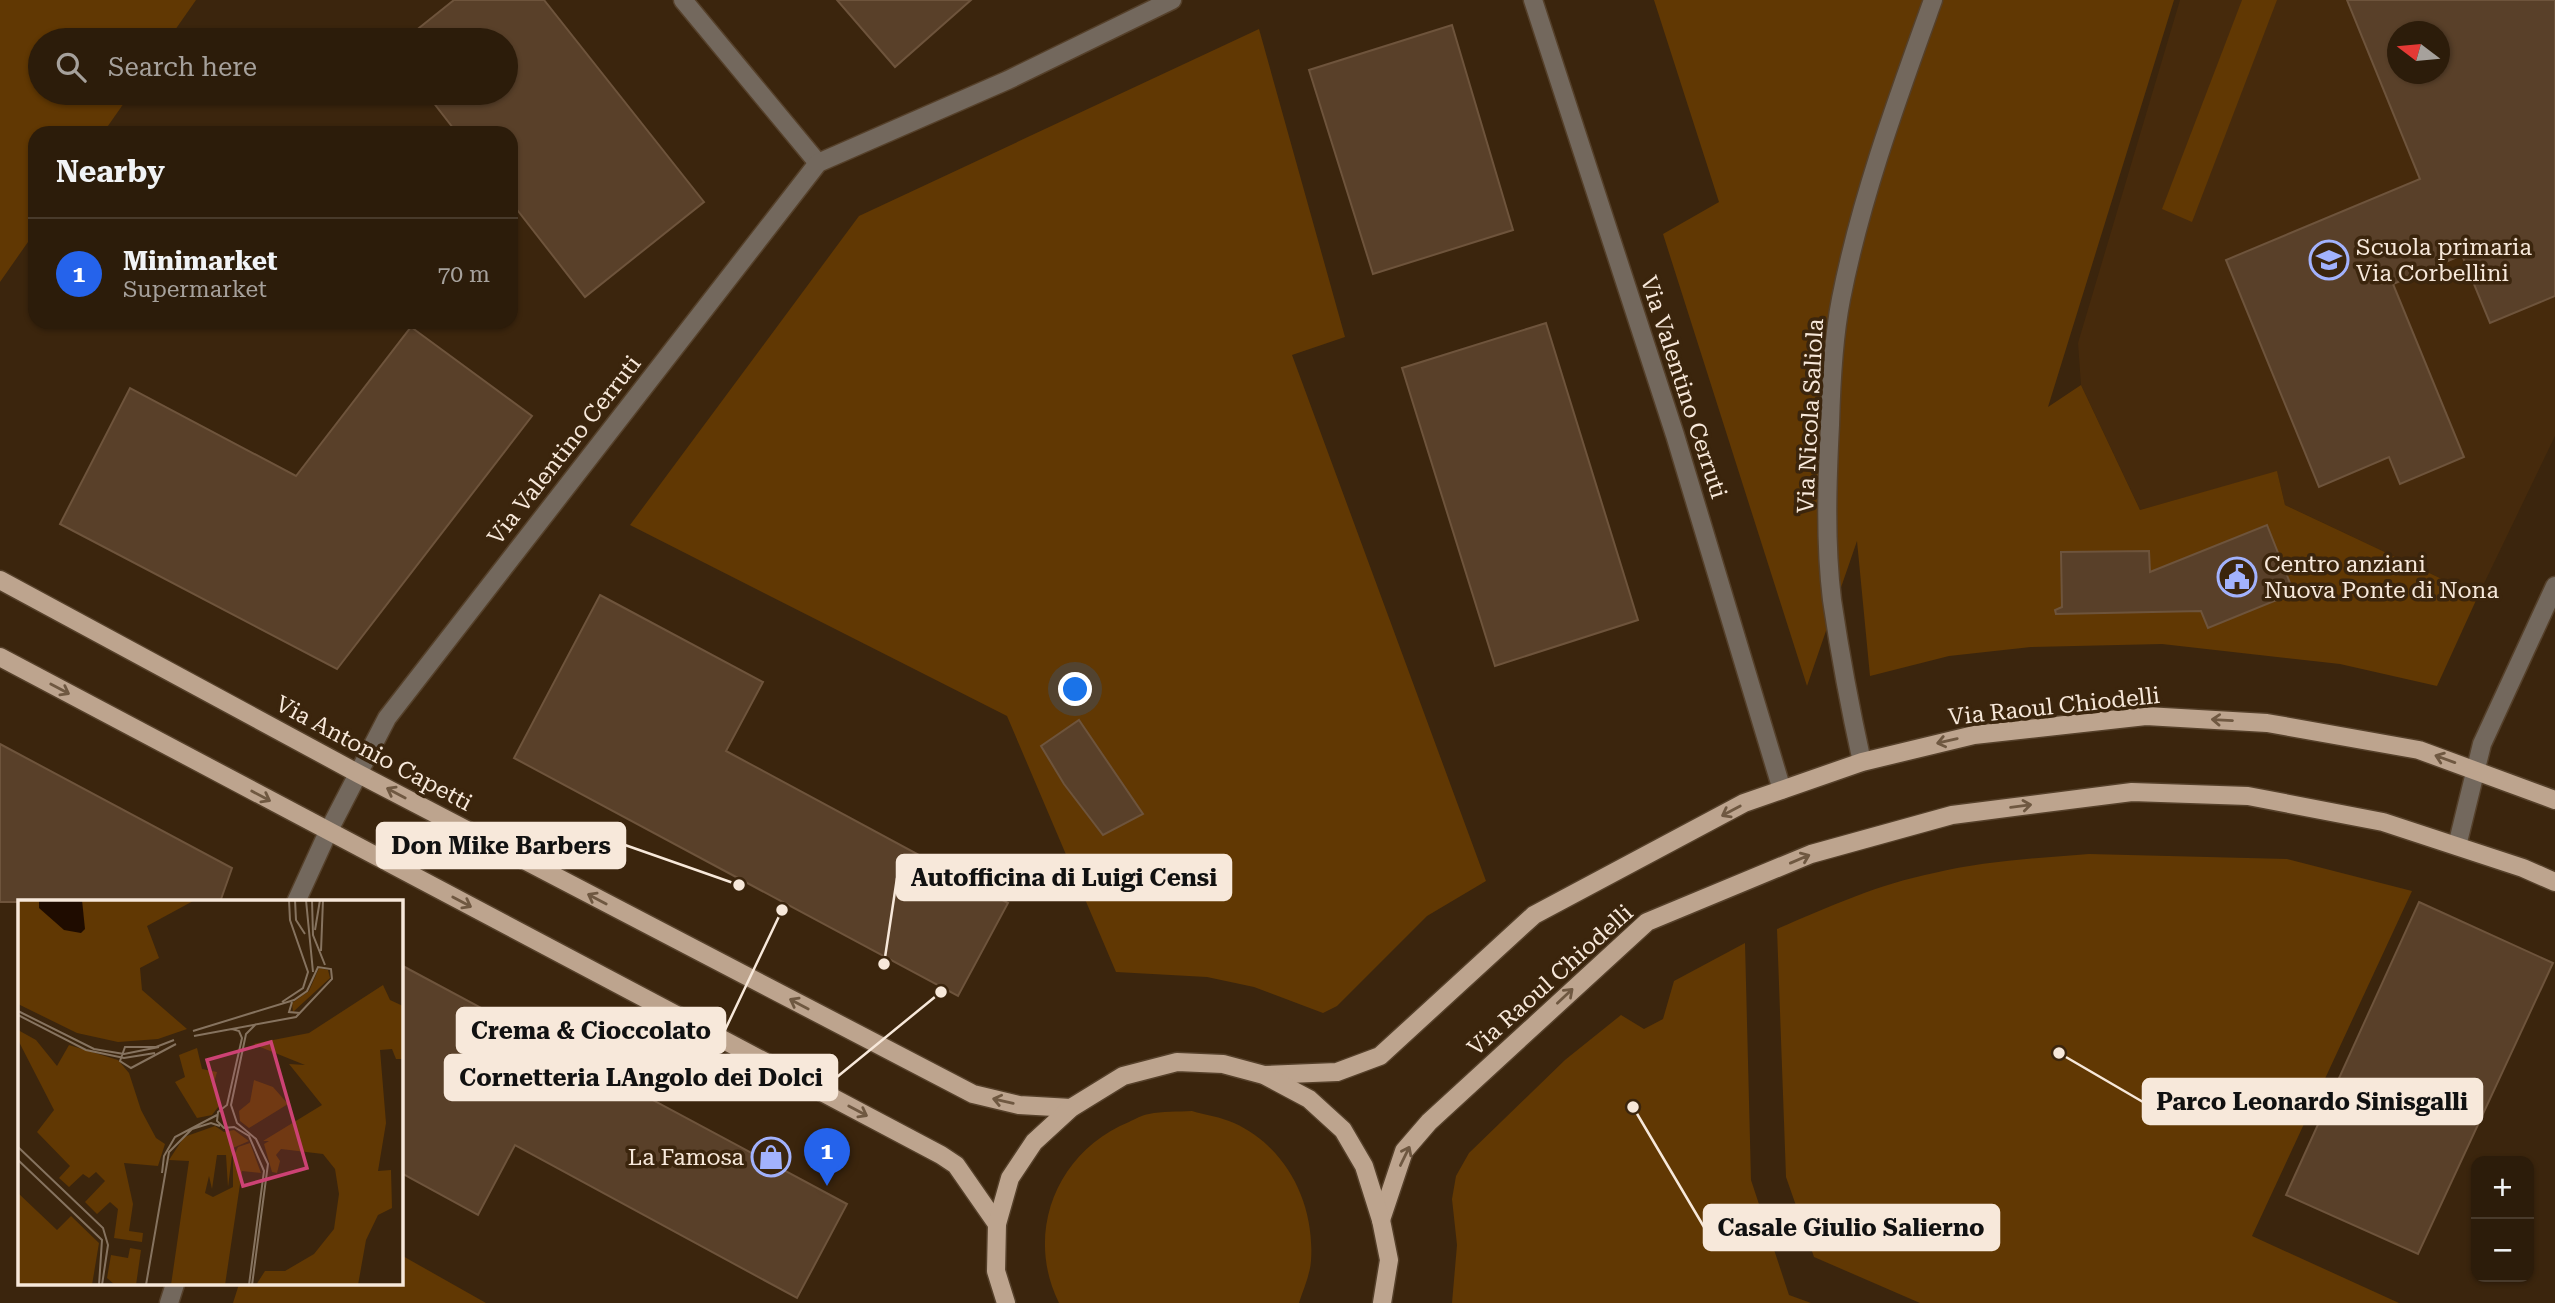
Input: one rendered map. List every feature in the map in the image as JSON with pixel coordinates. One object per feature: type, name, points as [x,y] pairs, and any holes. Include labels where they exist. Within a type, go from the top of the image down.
[{"type":"main road","name":"Via Antonio Capetti","points":[[0,580],[359,774],[973,1094],[1019,1105],[1071,1108]]},
{"type":"main road","points":[[0,657],[942,1155],[956,1165],[997,1224]]},
{"type":"main road","name":"Via Raoul Chiodelli","points":[[1264,1075],[1337,1072],[1380,1056],[1534,915],[1744,803],[1862,762],[1975,735],[2146,716],[2267,723],[2419,750],[2555,800]]},
{"type":"main road","name":"Via Raoul Chiodelli","points":[[1381,1220],[1404,1151],[1429,1122],[1647,922],[1811,854],[1952,815],[2132,792],[2248,796],[2383,822],[2523,868],[2555,882]]},
{"type":"main road","points":[[1006,1303],[996,1270],[997,1224],[1010,1178],[1034,1142],[1071,1108],[1123,1076],[1177,1062],[1223,1064],[1264,1075],[1309,1099],[1343,1130],[1364,1166],[1381,1220],[1389,1260],[1382,1303]]},
{"type":"street","points":[[682,0],[818,163]]},
{"type":"street","name":"Via Valentino Cerruti","points":[[328,832],[387,718],[818,163],[1008,80],[1172,0]]},
{"type":"street","name":"Via Valentino Cerruti","points":[[1533,0],[1675,435],[1782,790]]},
{"type":"street","name":"Via Nicola Saliola","points":[[1862,762],[1832,598],[1827,495],[1832,375],[1841,299],[1860,225],[1895,107],[1933,0]]},
{"type":"street","points":[[2456,846],[2482,744],[2555,586]]},
{"type":"street","points":[[297,900],[328,832]]},
{"type":"street","points":[[169,1303],[174,1286]]},
{"type":"shaded area","points":[[0,0],[196,0],[176,28],[28,28],[28,105],[123,105],[108,126],[28,126],[28,242],[0,282]]},
{"type":"shaded area","points":[[1654,0],[2174,0],[2048,407],[2081,385],[2140,510],[2277,471],[2285,505],[2478,596],[2437,686],[2340,664],[2162,644],[2031,647],[1949,656],[1870,676],[1857,541],[1807,686],[1663,234],[1719,202]]},
{"type":"shaded area","name":"Scuola primaria Via Corbellini","points":[[2180,0],[2555,0],[2555,436],[2478,596],[2285,505],[2277,472],[2140,510],[2081,385],[2078,343]]},
{"type":"shaded area","points":[[2242,0],[2277,0],[2192,222],[2162,209]]},
{"type":"shaded area","points":[[1259,29],[1345,337],[1292,355],[1486,881],[1427,916],[1337,1006],[1323,1013],[1254,987],[1207,977],[1116,972],[1007,716],[630,525],[859,216]]},
{"type":"shaded area","points":[[2089,854],[2287,859],[2412,891],[2252,1236],[2399,1303],[1920,1303],[1814,1257],[1786,1177],[1777,929],[1893,883],[1991,863]]},
{"type":"shaded area","points":[[1745,943],[1751,1180],[1789,1295],[1811,1303],[1452,1303],[1457,1245],[1452,1199],[1456,1176],[1469,1153],[1565,1060],[1621,1015],[1644,1029],[1663,1019],[1674,981]]},
{"type":"shaded area","points":[[1192,1111],[1229,1121],[1253,1133],[1283,1162],[1294,1180],[1308,1219],[1311,1240],[1308,1277],[1299,1303],[1059,1303],[1049,1276],[1045,1249],[1047,1223],[1054,1197],[1066,1174],[1083,1153],[1104,1135],[1144,1115]]},
{"type":"shaded area","points":[[402,1256],[486,1303],[233,1303],[238,1286],[402,1286]]},
{"type":"building","points":[[454,0],[544,0],[704,202],[585,297],[518,211],[518,126],[452,126],[435,105],[518,105],[518,28],[419,28]]},
{"type":"building","points":[[837,0],[971,0],[895,67]]},
{"type":"building","points":[[2347,0],[2555,0],[2555,296],[2490,323],[2462,255],[2393,284],[2464,457],[2400,484],[2389,457],[2319,487],[2226,260],[2420,179]]},
{"type":"building","points":[[1452,25],[1513,230],[1373,274],[1309,70]]},
{"type":"building","points":[[1546,323],[1638,620],[1495,666],[1402,368]]},
{"type":"building","points":[[409,329],[414,329],[532,416],[337,669],[60,524],[130,388],[296,476]]},
{"type":"building","points":[[2267,525],[2294,593],[2208,628],[2201,611],[2056,614],[2055,610],[2062,607],[2061,552],[2149,551],[2150,572]]},
{"type":"building","points":[[600,595],[763,682],[726,751],[1008,903],[958,996],[514,758]]},
{"type":"building","points":[[1079,720],[1143,814],[1103,835],[1064,784],[1041,746]]},
{"type":"building","points":[[0,744],[232,868],[221,900],[0,902]]},
{"type":"building","points":[[2419,902],[2553,963],[2418,1254],[2286,1195]]},
{"type":"building","points":[[402,966],[847,1204],[797,1298],[515,1145],[478,1215],[402,1174]]},
{"type":"place","name":"Scuola primaria Via Corbellini","points":[[2329,260]]},
{"type":"place","name":"Centro anziani Nuova Ponte di Nona","points":[[2237,577]]},
{"type":"place","name":"Don Mike Barbers","points":[[739,885]]},
{"type":"place","name":"Crema & Cioccolato","points":[[782,910]]},
{"type":"place","name":"Autofficina di Luigi Censi","points":[[884,964]]},
{"type":"place","name":"Cornetteria LAngolo dei Dolci","points":[[941,992]]},
{"type":"place","name":"Parco Leonardo Sinisgalli","points":[[2059,1053]]},
{"type":"place","name":"Casale Giulio Salierno","points":[[1633,1107]]},
{"type":"place","name":"La Famosa","points":[[771,1157]]},
{"type":"place","name":"Minimarket","points":[[827,1186]]}]
